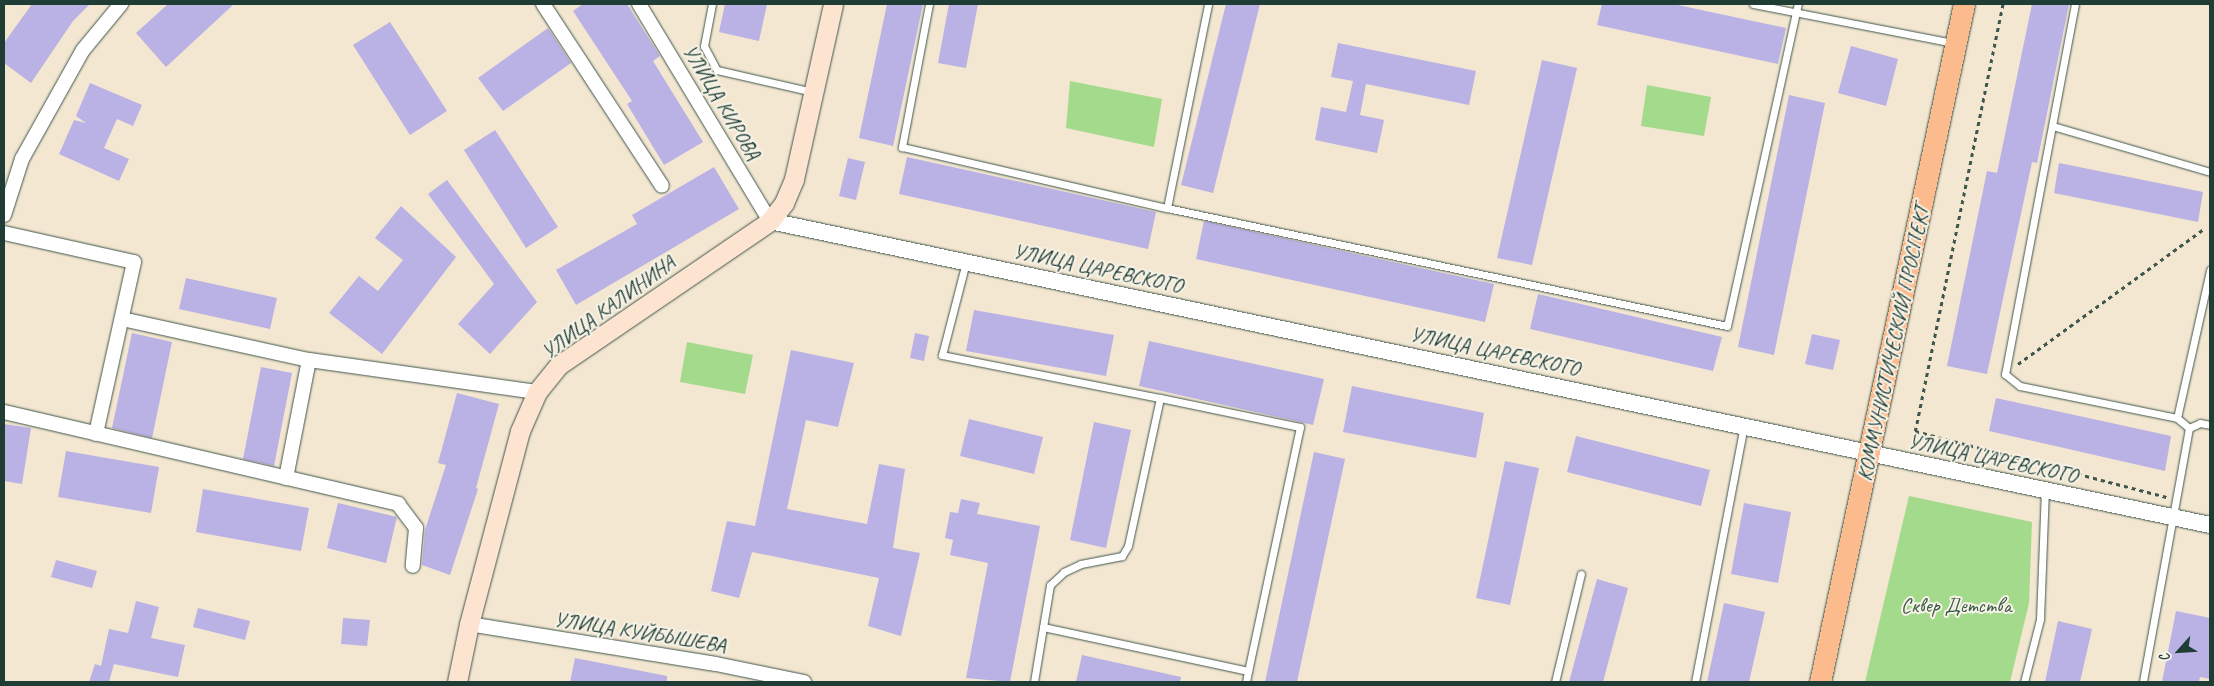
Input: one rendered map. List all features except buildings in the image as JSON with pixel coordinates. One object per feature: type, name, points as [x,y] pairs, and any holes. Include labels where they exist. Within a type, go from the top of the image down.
[{"type":"main road","name":"УЛИЦА КАЛИНИНА","points":[[457,682],[468,624],[520,431],[537,392],[559,365],[770,221],[784,203],[794,179],[833,4]]},
{"type":"main road","name":"КОММУНИСТИЧЕСКИЙ ПРОСПЕКТ","points":[[1820,682],[1870,454],[1964,4]]},
{"type":"street","points":[[4,215],[22,160],[83,50],[120,4]]},
{"type":"street","points":[[543,4],[662,186]]},
{"type":"street","name":"УЛИЦА КИРОВА","points":[[639,4],[770,221]]},
{"type":"street","name":"УЛИЦА ЦАРЕВСКОГО","points":[[770,221],[1744,425],[1870,454],[2210,525]]},
{"type":"street","points":[[4,233],[134,262],[96,434]]},
{"type":"street","points":[[122,319],[309,360],[537,392]]},
{"type":"street","points":[[286,478],[309,360]]},
{"type":"street","points":[[4,412],[398,504],[416,528],[414,566]]},
{"type":"street","name":"УЛИЦА КУЙБЫШЕВА","points":[[468,624],[716,664],[804,682]]},
{"type":"lane","points":[[712,4],[704,46],[717,70],[813,92]]},
{"type":"lane","points":[[929,4],[902,147],[1167,208],[1726,326],[1798,4]]},
{"type":"lane","points":[[1167,208],[1208,4]]},
{"type":"lane","points":[[1753,4],[1956,44]]},
{"type":"lane","points":[[2075,4],[2005,374],[2020,386],[2177,418],[2189,428]]},
{"type":"lane","points":[[2053,126],[2210,172]]},
{"type":"lane","points":[[966,262],[942,355],[1300,427],[1246,682]]},
{"type":"lane","points":[[2177,418],[2210,270]]},
{"type":"lane","points":[[1034,682],[1050,585],[1064,572],[1082,564],[1122,556],[1128,546],[1160,398]]},
{"type":"lane","points":[[2189,428],[2200,423],[2210,425]]},
{"type":"lane","points":[[1695,682],[1744,425]]},
{"type":"lane","points":[[2143,682],[2189,428]]},
{"type":"lane","points":[[2024,682],[2040,619],[2046,490]]},
{"type":"lane","points":[[1555,682],[1581,574]]},
{"type":"lane","points":[[1043,627],[1248,671]]},
{"type":"path","points":[[2003,4],[1915,431],[2177,500]]},
{"type":"path","points":[[2005,374],[2204,229]]},
{"type":"green space","points":[[1070,81],[1162,99],[1154,147],[1066,128]]},
{"type":"green space","points":[[1647,85],[1711,97],[1704,136],[1641,126]]},
{"type":"green space","points":[[687,342],[753,355],[745,394],[680,382]]},
{"type":"green space","name":"Сквер Детства","points":[[1909,496],[2032,522],[2029,603],[2010,682],[1865,682]]}]
